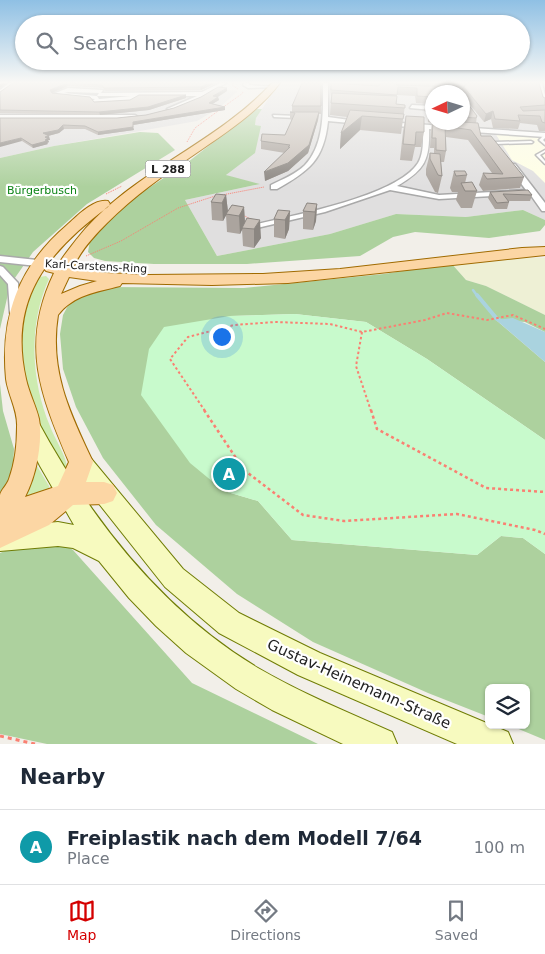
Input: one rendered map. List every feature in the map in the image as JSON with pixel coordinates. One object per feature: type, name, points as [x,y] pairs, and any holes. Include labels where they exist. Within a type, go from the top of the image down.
[{"type":"main road","name":"L 288","points":[[66,495],[28,423],[14,373],[12,330],[15,313],[26,280],[37,263],[55,242],[78,222],[230,118]]},
{"type":"main road","name":"L 288","points":[[64,268],[82,250],[94,226],[121,202],[240,118]]},
{"type":"main road","name":"Karl-Carstens-Ring","points":[[64,268],[226,270],[291,267],[489,247],[545,244]]},
{"type":"main road","points":[[82,250],[110,268]]},
{"type":"main road","name":"Karl-Carstens-Ring","points":[[37,263],[142,279],[217,281],[294,278],[485,255],[545,251]]},
{"type":"main road","name":"Gustav-Heinemann-Straße","points":[[64,268],[52,296],[47,318],[48,368],[52,392],[81,462],[174,578],[229,623],[308,664],[496,744]]},
{"type":"main road","points":[[47,318],[58,305],[75,293],[106,284],[142,279]]},
{"type":"main road","name":"L 288","points":[[0,513],[22,481],[25,470],[28,423]]},
{"type":"main road","points":[[0,538],[42,517],[55,508],[76,480],[81,462]]},
{"type":"main road","points":[[0,521],[37,502],[66,495],[104,493]]},
{"type":"main road","points":[[66,495],[125,575],[181,632],[230,668],[294,704],[380,744]]},
{"type":"main road","points":[[0,538],[58,534],[76,537],[107,552]]},
{"type":"street","points":[[274,187],[293,178],[308,166],[316,154],[326,118],[371,123]]},
{"type":"street","points":[[380,123],[425,127]]},
{"type":"street","points":[[481,124],[500,150]]},
{"type":"street","points":[[260,226],[309,214],[389,187],[420,166],[424,158],[426,146],[426,130]]},
{"type":"street","points":[[470,130],[545,136]]},
{"type":"street","points":[[507,159],[545,209]]},
{"type":"street","points":[[389,187],[419,194],[439,196],[532,192]]},
{"type":"street","points":[[0,260],[37,263]]},
{"type":"street","points":[[0,269],[13,283],[15,313]]},
{"type":"lane","points":[[545,136],[540,140],[545,144]]},
{"type":"lane","points":[[495,143],[531,142]]},
{"type":"lane","points":[[545,151],[538,155],[545,163]]},
{"type":"path","points":[[187,144],[188,136],[209,118]]},
{"type":"path","points":[[100,198],[128,182]]},
{"type":"path","points":[[82,250],[121,241],[192,202],[262,187],[274,187]]},
{"type":"path","points":[[221,195],[226,201]]},
{"type":"path","points":[[243,215],[260,226]]},
{"type":"path","points":[[545,329],[513,315],[487,320],[447,313],[425,320],[362,332],[330,324],[275,322],[234,325],[188,337],[170,359],[244,470],[303,515],[344,521],[457,514],[545,534]]},
{"type":"path","points":[[362,332],[356,366],[377,429],[486,488],[545,492]]},
{"type":"path","points":[[0,736],[35,744]]},
{"type":"shaded area","points":[[0,118],[203,118],[197,121],[54,146],[0,158]]},
{"type":"shaded area","points":[[256,118],[425,118],[425,130],[470,130],[470,118],[545,118],[545,220],[523,210],[466,217],[396,214],[330,234],[217,256],[185,200],[259,184],[226,176],[260,126],[255,125]]},
{"type":"shaded area","points":[[495,133],[545,137],[545,183],[533,171],[512,160]]},
{"type":"shaded area","points":[[495,257],[545,258],[545,315],[486,286],[466,280],[451,263]]},
{"type":"green space","points":[[245,118],[256,118],[255,125],[261,126],[255,153],[226,175],[260,184],[185,200],[217,256],[330,234],[396,214],[466,217],[523,210],[545,220],[545,225],[540,231],[489,238],[415,232],[393,237],[360,256],[247,264],[154,264],[105,261],[94,258],[88,252],[90,240],[106,221],[135,197],[188,162]]},
{"type":"green space","name":"Bürgerbusch","points":[[140,132],[158,133],[175,150],[87,204],[33,252],[10,285],[0,329],[0,158],[54,146]]},
{"type":"green space","points":[[451,263],[466,280],[486,286],[545,315],[545,332],[525,322],[496,320],[545,362],[545,440],[427,359],[366,322],[295,314],[230,316],[224,491],[258,501],[292,540],[477,555],[501,536],[523,538],[545,554],[545,740],[519,729],[530,729],[530,684],[485,684],[485,715],[428,693],[313,642],[237,594],[156,525],[103,458],[76,407],[63,369],[60,334],[63,315],[71,300],[108,287],[244,288],[384,274]]},
{"type":"green space","points":[[46,276],[49,279],[42,296],[35,333],[36,372],[44,409],[64,456],[67,473],[41,432],[27,394],[19,346],[26,296],[39,277]]},
{"type":"green space","points":[[295,314],[366,322],[427,359],[545,440],[545,554],[523,538],[501,536],[477,555],[292,540],[258,501],[224,491],[190,463],[141,395],[149,349],[164,327],[230,316]]},
{"type":"green space","points":[[0,384],[3,411],[14,449],[13,469],[6,489],[0,496]]},
{"type":"green space","points":[[37,466],[49,486],[49,491],[34,499],[18,498],[30,470]]},
{"type":"green space","points":[[59,541],[73,550],[192,683],[318,744],[47,744],[0,734],[0,553],[10,549]]},
{"type":"water","points":[[513,318],[545,332],[545,362],[496,320]]},
{"type":"building","points":[[0,118],[159,118],[133,122],[133,127],[98,132],[85,126],[63,125],[58,130],[43,133],[49,136],[45,137],[48,139],[45,140],[47,141],[32,145],[21,138],[0,143]]},
{"type":"building","points":[[293,118],[317,118],[309,145],[288,163],[264,172],[290,145],[261,141],[262,134],[285,135]]},
{"type":"building","points":[[347,118],[360,118],[341,133]]},
{"type":"building","points":[[406,118],[424,118],[424,132],[416,132],[415,145],[403,144]]},
{"type":"building","points":[[495,118],[519,118],[520,121],[495,119]]},
{"type":"building","points":[[541,118],[545,118],[545,123],[542,122]]},
{"type":"building","points":[[470,122],[478,123],[481,136],[491,136],[524,177],[487,179],[483,173],[503,174],[471,130]]},
{"type":"building","points":[[432,130],[445,130],[446,151],[436,150],[436,138],[432,138]]},
{"type":"building","points":[[430,153],[440,154],[442,176],[438,175],[430,159]]},
{"type":"building","points":[[454,171],[465,171],[467,175],[456,176]]},
{"type":"building","points":[[472,182],[477,191],[465,191],[461,183]]},
{"type":"building","points":[[528,190],[532,195],[503,194],[509,202],[497,203],[490,192]]},
{"type":"building","points":[[216,194],[226,195],[222,203],[211,202]]},
{"type":"building","points":[[307,203],[317,204],[315,212],[303,211]]},
{"type":"building","points":[[232,205],[244,207],[239,216],[226,214]]},
{"type":"building","points":[[278,210],[290,211],[285,220],[274,219]]},
{"type":"building","points":[[247,218],[260,220],[254,229],[242,228]]},
{"type":"waterway","points":[[473,290],[478,297]]},
{"type":"waterway","points":[[477,295],[497,319],[501,321]]},
{"type":"place","name":"Freiplastik nach dem Modell 7/64","points":[[229,474]]}]
